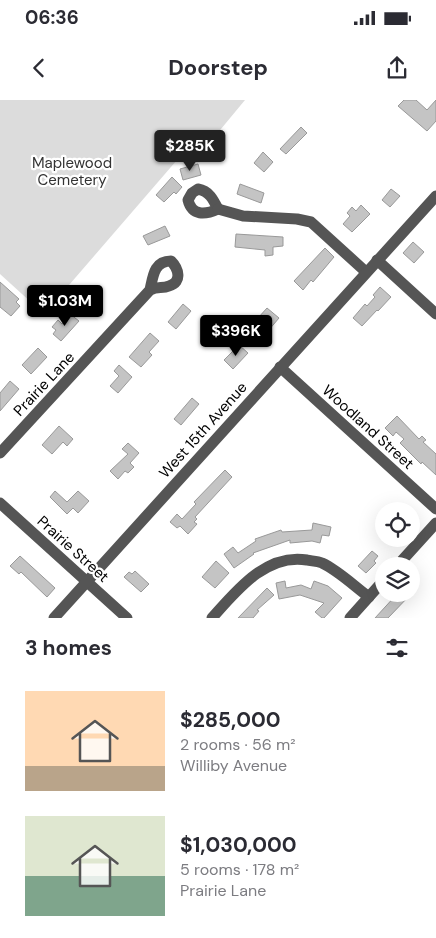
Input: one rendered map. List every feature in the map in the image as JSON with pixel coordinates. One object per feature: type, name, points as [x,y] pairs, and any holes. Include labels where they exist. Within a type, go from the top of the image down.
[{"type":"street","name":"West 15th Avenue","points":[[54,618],[436,196]]},
{"type":"street","points":[[218,208],[243,216],[297,219],[311,222],[366,272]]},
{"type":"street","points":[[377,260],[436,314]]},
{"type":"street","name":"Prairie Lane","points":[[0,453],[150,290]]},
{"type":"street","name":"Woodland Street","points":[[280,367],[436,509]]},
{"type":"street","name":"Prairie Street","points":[[0,503],[127,618]]},
{"type":"street","points":[[405,557],[436,523]]},
{"type":"street","points":[[212,618],[234,593],[254,575],[268,566],[286,560],[301,559],[320,562],[369,597]]},
{"type":"street","points":[[350,618],[375,590]]},
{"type":"green space","name":"Maplewood Cemetery","points":[[0,100],[245,100],[211,141],[196,138],[44,314],[0,274]]},
{"type":"building","points":[[404,100],[416,100],[427,110],[436,100],[436,121],[427,131],[398,106]]},
{"type":"building","points":[[301,127],[307,133],[286,154],[280,149]]},
{"type":"building","points":[[263,152],[273,162],[264,172],[254,163]]},
{"type":"building","points":[[198,164],[201,175],[183,180],[180,169]]},
{"type":"building","points":[[172,177],[182,187],[176,194],[174,192],[164,202],[156,195]]},
{"type":"building","points":[[240,184],[264,193],[261,203],[237,194]]},
{"type":"building","points":[[391,189],[400,196],[390,207],[382,200]]},
{"type":"building","points":[[361,205],[370,214],[352,232],[343,224],[350,216],[347,213],[352,207],[356,211]]},
{"type":"building","points":[[165,226],[170,236],[148,245],[143,236]]},
{"type":"building","points":[[236,234],[283,237],[283,246],[273,247],[273,255],[265,256],[265,250],[235,247]]},
{"type":"building","points":[[413,242],[424,252],[414,263],[403,253]]},
{"type":"building","points":[[325,248],[334,257],[313,282],[311,280],[303,290],[294,281]]},
{"type":"building","points":[[0,282],[19,299],[16,302],[20,306],[11,316],[0,307]]},
{"type":"building","points":[[380,287],[391,297],[362,326],[353,318],[365,304],[367,306],[375,297],[373,295]]},
{"type":"building","points":[[183,304],[191,311],[176,329],[168,322]]},
{"type":"building","points":[[267,308],[279,318],[262,338],[254,331],[262,321],[258,318]]},
{"type":"building","points":[[70,314],[79,321],[61,341],[53,334],[56,330],[52,327],[58,320],[62,324]]},
{"type":"building","points":[[150,333],[159,341],[149,352],[152,355],[141,367],[129,357]]},
{"type":"building","points":[[239,345],[248,353],[233,369],[224,360]]},
{"type":"building","points":[[38,348],[47,357],[31,374],[22,365]]},
{"type":"building","points":[[119,365],[132,377],[118,393],[110,386],[119,376],[114,371]]},
{"type":"building","points":[[10,381],[19,389],[0,411],[0,393]]},
{"type":"building","points":[[192,398],[199,404],[181,425],[174,419]]},
{"type":"building","points":[[397,416],[419,439],[422,436],[426,440],[423,442],[436,454],[436,475],[422,462],[421,464],[400,443],[404,439],[396,432],[393,436],[385,428]]},
{"type":"building","points":[[59,426],[73,439],[67,446],[63,442],[52,454],[42,445]]},
{"type":"building","points":[[128,443],[139,453],[130,463],[134,467],[128,473],[125,471],[118,479],[110,471],[128,454],[122,449]]},
{"type":"building","points":[[225,470],[232,477],[195,517],[197,519],[194,522],[197,524],[188,534],[180,526],[177,528],[170,522],[177,514],[182,519],[196,504],[194,502]]},
{"type":"building","points":[[55,491],[67,502],[78,491],[89,501],[78,513],[73,508],[67,514],[50,497]]},
{"type":"building","points":[[313,523],[331,527],[329,536],[322,535],[320,543],[312,541],[290,543],[290,540],[253,553],[234,568],[224,554],[233,547],[238,553],[256,541],[255,539],[281,530],[282,532],[312,530]]},
{"type":"building","points":[[372,551],[378,556],[375,557],[375,564],[366,573],[358,566]]},
{"type":"building","points":[[20,556],[55,588],[47,597],[21,572],[19,574],[10,566]]},
{"type":"building","points":[[216,561],[229,573],[215,588],[202,577]]},
{"type":"building","points":[[135,571],[149,584],[141,592],[124,577],[129,572],[132,574]]},
{"type":"building","points":[[285,581],[286,588],[301,585],[311,589],[314,581],[328,586],[342,598],[322,618],[315,612],[324,603],[300,595],[279,599],[276,583]]},
{"type":"building","points":[[267,588],[274,595],[257,610],[259,611],[253,618],[238,618]]},
{"type":"building","points":[[390,602],[403,602],[388,618],[375,618]]}]
